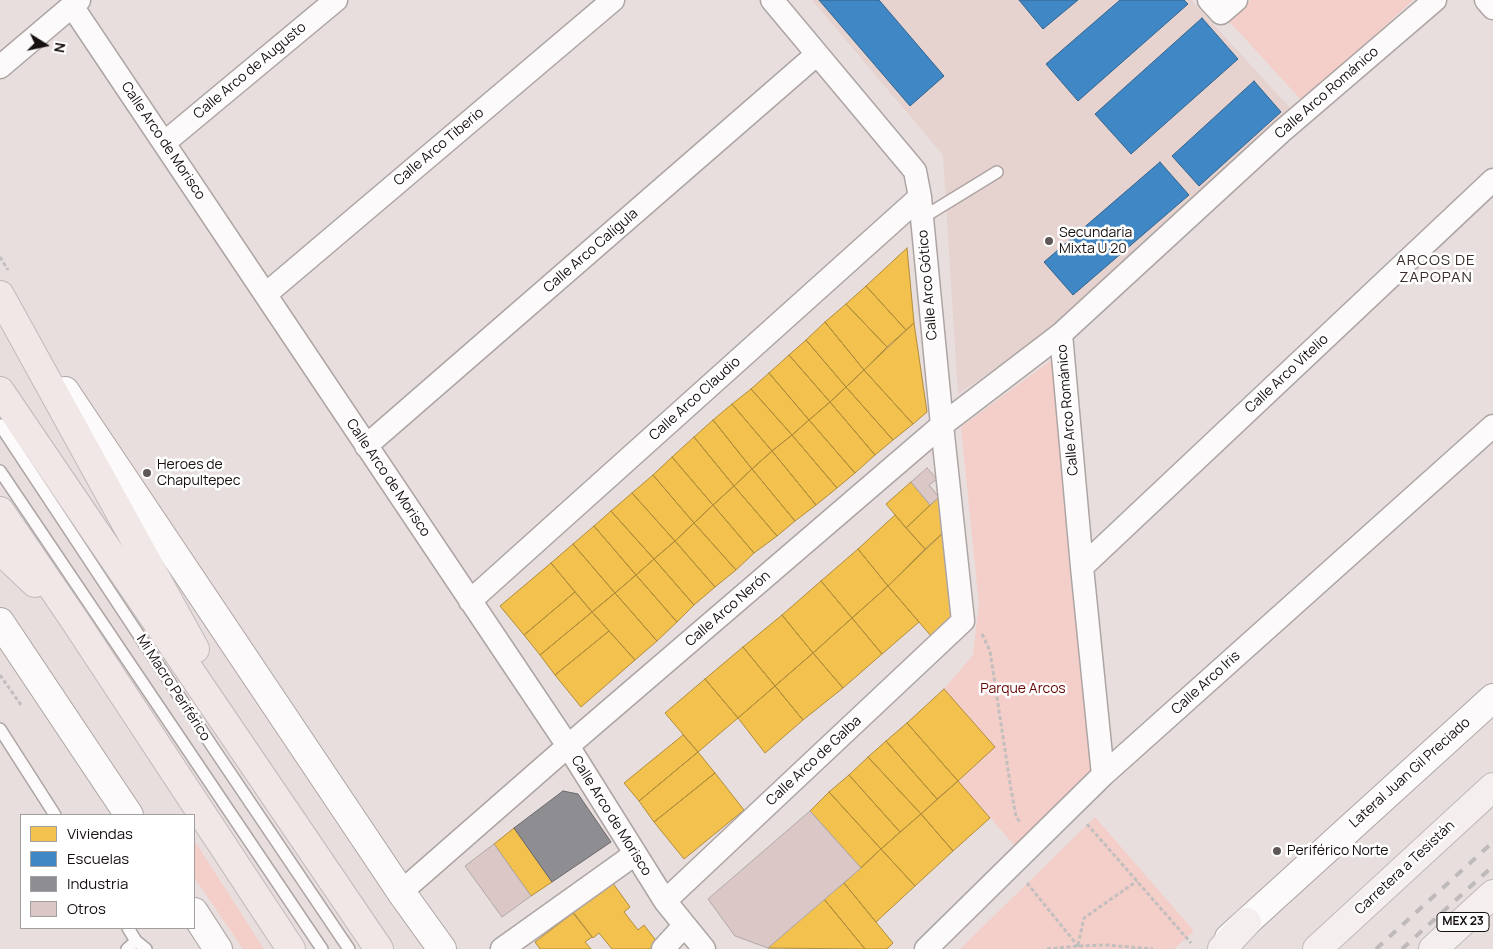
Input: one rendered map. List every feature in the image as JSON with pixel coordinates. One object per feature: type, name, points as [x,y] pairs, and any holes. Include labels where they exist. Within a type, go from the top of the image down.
[{"type":"highway","points":[[0,295],[276,795]]},
{"type":"highway","points":[[0,391],[380,949]]},
{"type":"highway","points":[[0,511],[75,621],[291,949]]},
{"type":"highway","points":[[0,550],[75,621]]},
{"type":"main road","points":[[0,295],[401,892],[442,949]]},
{"type":"main road","points":[[0,622],[128,814]]},
{"type":"main road","name":"Lateral Juan Gil Preciado","points":[[1217,949],[1493,698]]},
{"type":"main road","name":"Carretera a Tesistán","points":[[1316,949],[1493,787]]},
{"type":"main road","name":"MEX 23","points":[[1443,944],[1493,894]]},
{"type":"main road","points":[[195,914],[218,949]]},
{"type":"main road","points":[[1222,949],[1247,922]]},
{"type":"street","name":"Calle Arco de Augusto","points":[[164,143],[336,0]]},
{"type":"street","name":"Calle Arco Tiberio","points":[[266,294],[613,0]]},
{"type":"street","name":"Calle Arco Gótico","points":[[772,0],[816,55],[915,171],[921,208],[963,621]]},
{"type":"street","name":"Calle Arco Románico","points":[[1103,775],[1061,334],[1281,132],[1435,0]]},
{"type":"street","points":[[1486,0],[1493,8]]},
{"type":"street","name":"Calle Arco de Morisco","points":[[76,3],[164,143],[568,746],[664,901],[704,949]]},
{"type":"street","points":[[0,67],[76,3]]},
{"type":"street","name":"Calle Arco Calígula","points":[[366,446],[816,55]]},
{"type":"street","name":"Calle Arco Vitelio","points":[[1082,567],[1493,180]]},
{"type":"street","name":"Calle Arco Claudio","points":[[470,601],[921,208]]},
{"type":"street","name":"Calle Arco Nerón","points":[[401,892],[942,425],[1061,334]]},
{"type":"street","name":"Calle Arco Iris","points":[[927,949],[1103,775],[1493,426]]},
{"type":"street","name":"Calle Arco de Galba","points":[[664,901],[963,621]]},
{"type":"street","points":[[502,949],[635,854]]},
{"type":"street","points":[[663,949],[684,926]]},
{"type":"lane","points":[[921,208],[997,172]]},
{"type":"lane","name":"Mi Macro Periférico","points":[[0,425],[349,949]]},
{"type":"lane","name":"Mi Macro Periférico","points":[[0,471],[322,949]]},
{"type":"lane","points":[[0,729],[54,814]]},
{"type":"lane","points":[[129,929],[136,941],[146,949]]},
{"type":"lane","points":[[127,949],[136,941]]},
{"type":"path","points":[[963,621],[974,624],[990,651],[1016,817],[1027,830],[1041,837]]},
{"type":"path","points":[[1072,806],[1191,942]]},
{"type":"path","points":[[1012,865],[1078,947]]},
{"type":"path","points":[[1078,947],[1084,918],[1137,881]]},
{"type":"path","points":[[1047,949],[1106,946],[1153,949]]},
{"type":"shaded area","name":"Secundaria Mixta U 20","points":[[812,0],[1191,0],[1292,110],[1056,327],[958,394],[943,155]]},
{"type":"green space","points":[[1251,0],[1413,0],[1303,102],[1228,20]]},
{"type":"green space","name":"Parque Arcos","points":[[1053,359],[1070,574],[1093,769],[1015,846],[958,781],[944,689],[973,655],[979,605],[961,427]]},
{"type":"green space","points":[[1095,817],[1194,931],[1174,949],[960,949]]},
{"type":"green space","points":[[195,842],[264,949],[243,949],[195,878]]},
{"type":"building: Viviendas","points":[[907,248],[914,323],[906,330],[866,286]]},
{"type":"building: Viviendas","points":[[866,286],[906,330],[887,347],[846,304]]},
{"type":"building: Viviendas","points":[[846,304],[887,347],[864,370],[825,322]]},
{"type":"building: Viviendas","points":[[825,322],[864,370],[846,387],[806,340]]},
{"type":"building: Viviendas","points":[[914,323],[927,412],[913,424],[864,370]]},
{"type":"building: Viviendas","points":[[806,340],[846,387],[830,402],[789,355]]},
{"type":"building: Viviendas","points":[[789,355],[830,402],[809,420],[769,373]]},
{"type":"building: Viviendas","points":[[864,370],[913,424],[893,440],[846,387]]},
{"type":"building: Viviendas","points":[[769,373],[809,420],[792,435],[751,389]]},
{"type":"building: Viviendas","points":[[846,387],[893,440],[875,455],[830,402]]},
{"type":"building: Viviendas","points":[[751,389],[792,435],[772,451],[732,404]]},
{"type":"building: Viviendas","points":[[830,402],[875,455],[855,473],[809,420]]},
{"type":"building: Viviendas","points":[[732,404],[772,451],[752,469],[713,420]]},
{"type":"building: Viviendas","points":[[713,420],[752,469],[734,486],[694,437]]},
{"type":"building: Viviendas","points":[[809,420],[855,473],[837,488],[792,435]]},
{"type":"building: Viviendas","points":[[792,435],[837,488],[816,505],[772,451]]},
{"type":"building: Viviendas","points":[[694,437],[734,486],[713,505],[672,457]]},
{"type":"building: Viviendas","points":[[772,451],[816,505],[795,521],[752,469]]},
{"type":"building: Viviendas","points":[[672,457],[713,505],[694,523],[653,475]]},
{"type":"building: Viviendas","points":[[752,469],[795,521],[777,536],[734,486]]},
{"type":"building: Viviendas","points":[[653,475],[694,523],[675,541],[632,493]]},
{"type":"building: Viviendas","points":[[911,482],[930,505],[906,528],[886,504]]},
{"type":"building: Viviendas","points":[[734,486],[777,536],[754,553],[713,505]]},
{"type":"building: Viviendas","points":[[632,493],[675,541],[654,559],[611,511]]},
{"type":"building: Viviendas","points":[[939,497],[944,532],[925,549],[906,528]]},
{"type":"building: Viviendas","points":[[713,505],[754,553],[736,570],[694,523]]},
{"type":"building: Viviendas","points":[[611,511],[654,559],[636,575],[594,526]]},
{"type":"building: Viviendas","points":[[895,515],[925,549],[888,586],[858,549]]},
{"type":"building: Viviendas","points":[[694,523],[736,570],[715,587],[675,541]]},
{"type":"building: Viviendas","points":[[594,526],[636,575],[615,593],[573,544]]},
{"type":"building: Viviendas","points":[[944,532],[953,616],[931,636],[888,586]]},
{"type":"building: Viviendas","points":[[675,541],[715,587],[694,605],[654,559]]},
{"type":"building: Viviendas","points":[[573,544],[615,593],[592,612],[551,563]]},
{"type":"building: Viviendas","points":[[858,549],[888,586],[852,618],[821,581]]},
{"type":"building: Viviendas","points":[[654,559],[694,605],[677,622],[636,575]]},
{"type":"building: Viviendas","points":[[551,563],[575,592],[524,635],[500,606]]},
{"type":"building: Viviendas","points":[[636,575],[677,622],[657,641],[615,593]]},
{"type":"building: Viviendas","points":[[821,581],[852,618],[813,653],[782,615]]},
{"type":"building: Viviendas","points":[[888,586],[919,622],[882,654],[852,618]]},
{"type":"building: Viviendas","points":[[575,592],[592,612],[540,655],[524,635]]},
{"type":"building: Viviendas","points":[[615,593],[657,641],[635,660],[592,612]]},
{"type":"building: Viviendas","points":[[592,612],[609,631],[555,675],[540,655]]},
{"type":"building: Viviendas","points":[[782,615],[813,653],[775,686],[743,647]]},
{"type":"building: Viviendas","points":[[852,618],[882,654],[843,688],[813,653]]},
{"type":"building: Viviendas","points":[[609,631],[635,660],[581,707],[555,675]]},
{"type":"building: Viviendas","points":[[743,647],[775,686],[738,718],[705,679]]},
{"type":"building: Viviendas","points":[[813,653],[843,688],[803,720],[775,686]]},
{"type":"building: Viviendas","points":[[705,679],[738,718],[698,752],[665,713]]},
{"type":"building: Viviendas","points":[[775,686],[803,720],[765,753],[738,718]]},
{"type":"building: Viviendas","points":[[944,689],[995,747],[958,781],[907,723]]},
{"type":"building: Viviendas","points":[[907,723],[958,781],[937,799],[886,741]]},
{"type":"building: Viviendas","points":[[683,735],[698,752],[639,801],[624,783]]},
{"type":"building: Viviendas","points":[[886,741],[937,799],[921,814],[868,757]]},
{"type":"building: Viviendas","points":[[698,752],[715,773],[654,822],[639,801]]},
{"type":"building: Viviendas","points":[[868,757],[921,814],[900,832],[849,775]]},
{"type":"building: Viviendas","points":[[715,773],[744,810],[684,859],[654,822]]},
{"type":"building: Viviendas","points":[[849,775],[900,832],[881,849],[829,792]]},
{"type":"building: Viviendas","points":[[958,781],[990,818],[953,851],[921,814]]},
{"type":"building: Viviendas","points":[[829,792],[881,849],[861,868],[810,811]]},
{"type":"building: Viviendas","points":[[921,814],[953,851],[915,886],[881,849]]},
{"type":"building: Viviendas","points":[[514,828],[552,882],[531,896],[494,844]]},
{"type":"building: Viviendas","points":[[881,849],[915,886],[876,922],[844,883]]},
{"type":"building: Viviendas","points":[[612,882],[630,907],[624,912],[638,930],[644,925],[658,943],[650,949],[612,949],[599,933],[593,938],[573,912]]},
{"type":"building: Viviendas","points":[[844,883],[893,943],[887,949],[865,949],[824,899]]},
{"type":"building: Viviendas","points":[[824,899],[865,949],[768,948]]},
{"type":"building: Viviendas","points":[[573,913],[592,937],[585,942],[591,949],[540,949],[535,942]]},
{"type":"building: Escuelas","points":[[819,0],[879,0],[944,76],[910,106]]},
{"type":"building: Escuelas","points":[[1019,0],[1078,0],[1043,29]]},
{"type":"building: Escuelas","points":[[1120,0],[1184,0],[1188,4],[1078,101],[1046,64]]},
{"type":"building: Escuelas","points":[[1202,18],[1238,59],[1131,154],[1095,114]]},
{"type":"building: Escuelas","points":[[1254,81],[1281,112],[1199,186],[1172,156]]},
{"type":"building: Escuelas","points":[[1160,162],[1189,195],[1073,295],[1044,262]]},
{"type":"building: Industria","points":[[563,791],[578,794],[611,842],[552,882],[514,828]]},
{"type":"building: Otros","points":[[927,468],[937,479],[929,485],[939,497],[930,505],[911,482]]},
{"type":"building: Otros","points":[[810,811],[861,868],[768,948],[735,936],[708,899]]},
{"type":"building: Otros","points":[[494,844],[531,896],[502,917],[465,866]]},
{"type":"railway","points":[[1376,949],[1493,842]]},
{"type":"railway","points":[[1402,949],[1493,866]]},
{"type":"place","name":"Secundaria Mixta U 20","points":[[1049,241]]},
{"type":"place","name":"Heroes de Chapultepec","points":[[147,473]]},
{"type":"place","name":"Periférico Norte","points":[[1277,851]]},
{"type":"district","name":"ARCOS DE ZAPOPAN","points":[[1436,270]]}]
